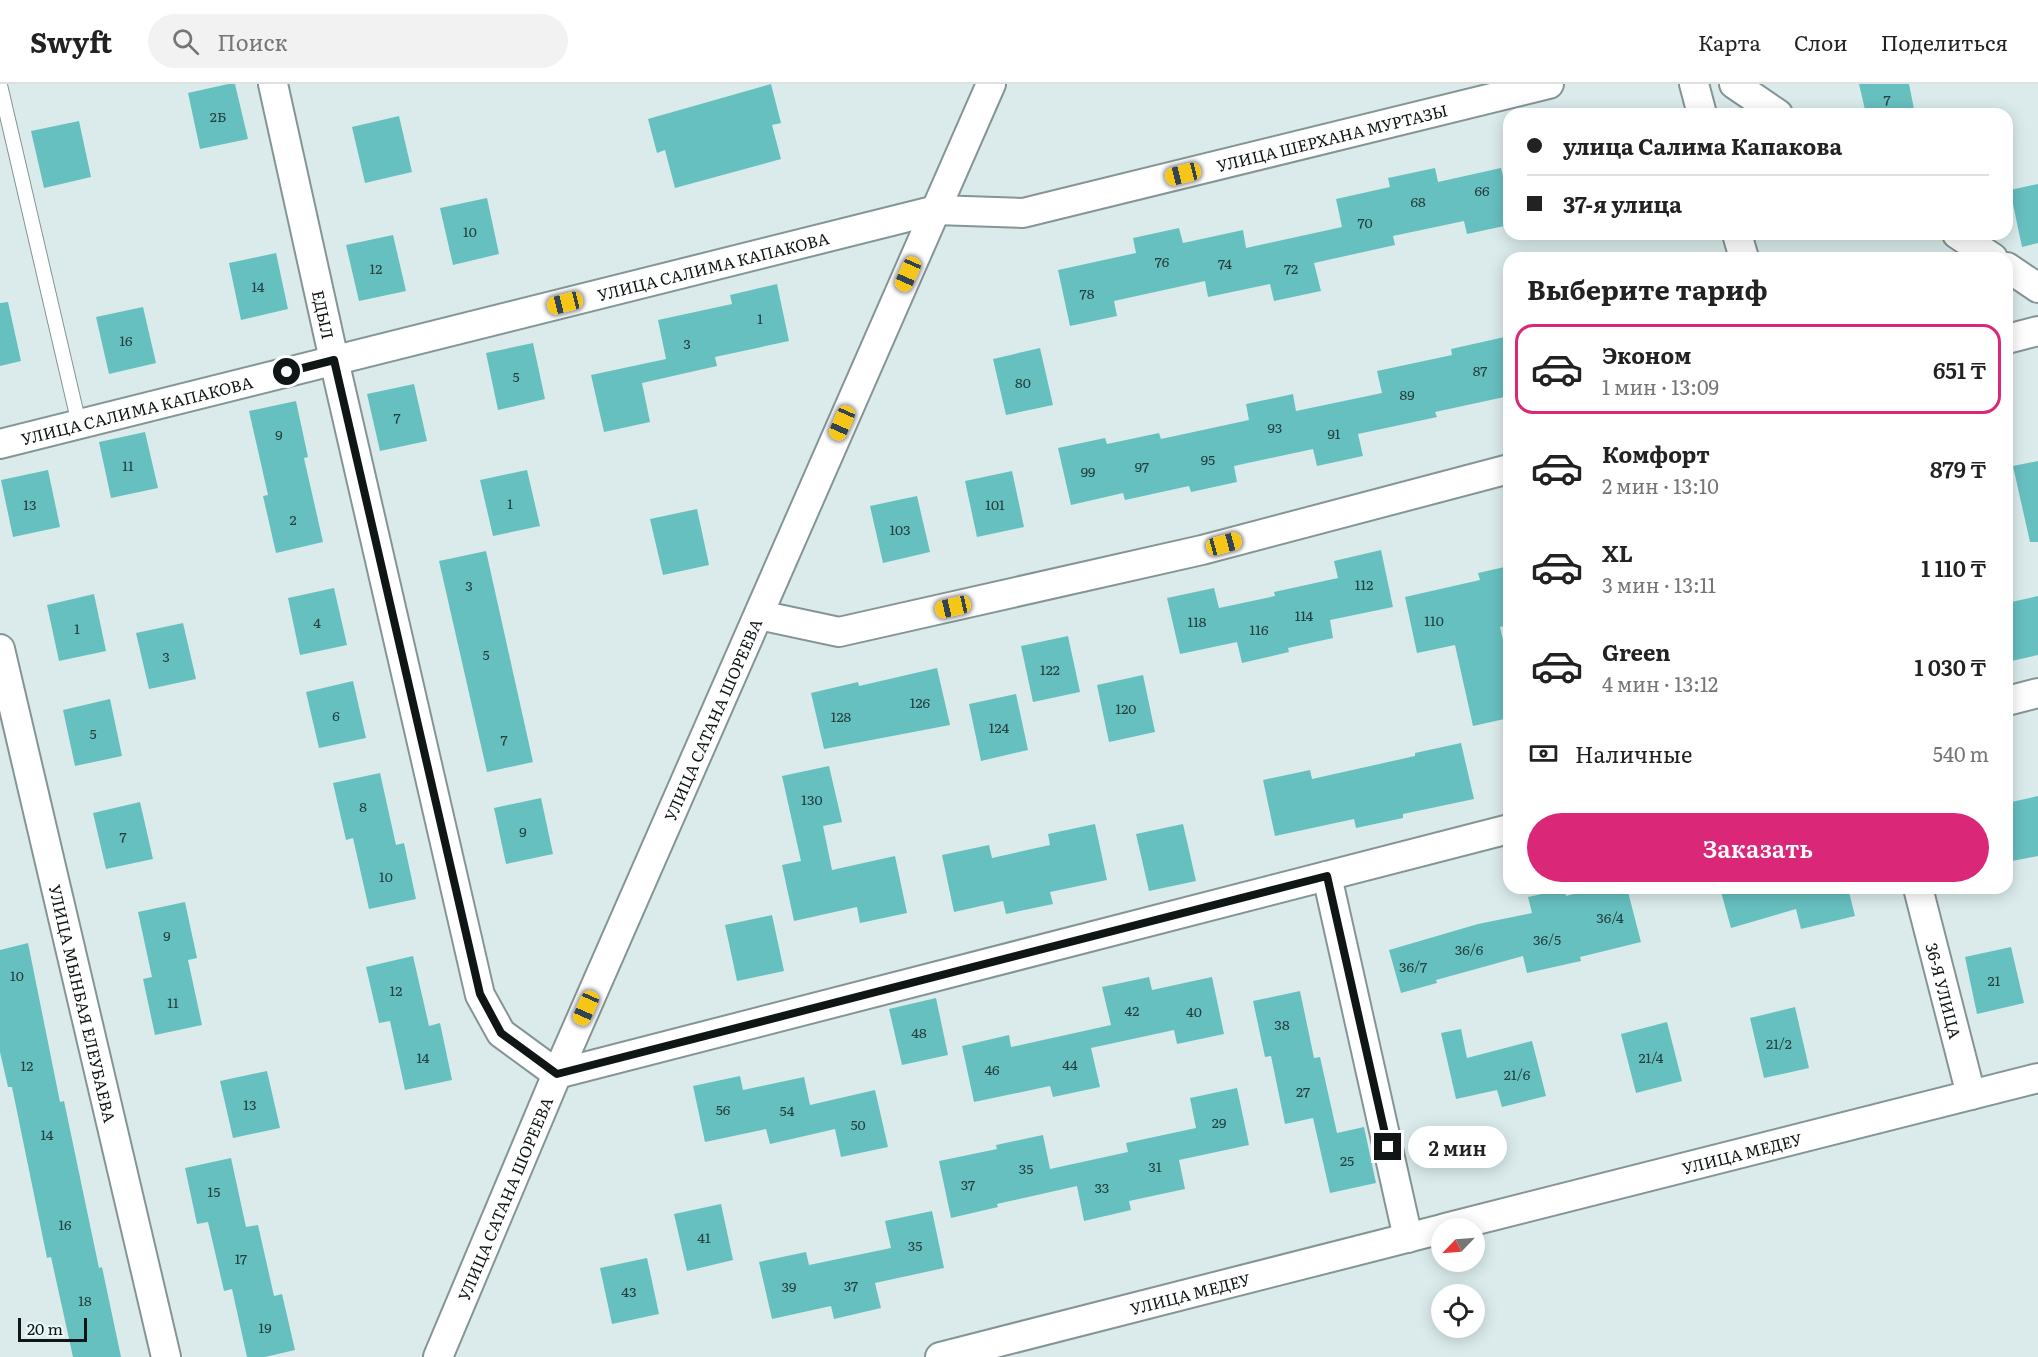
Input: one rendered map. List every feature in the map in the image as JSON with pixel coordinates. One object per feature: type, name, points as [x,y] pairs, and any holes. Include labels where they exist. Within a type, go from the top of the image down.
[{"type":"street","name":"ЕДЫЛ","points":[[273,84],[480,994],[501,1033],[557,1074]]},
{"type":"street","name":"УЛИЦА САТАНА ШОРЕЕВА","points":[[438,1357],[557,1074],[991,84]]},
{"type":"street","name":"УЛИЦА ШЕРХАНА МУРТАЗЫ","points":[[936,210],[1023,213],[1550,84]]},
{"type":"street","points":[[1694,84],[1700,108]]},
{"type":"street","points":[[1734,84],[1769,108]]},
{"type":"street","name":"УЛИЦА САЛИМА КАПАКОВА","points":[[0,444],[936,210]]},
{"type":"street","points":[[1966,240],[1984,252]]},
{"type":"street","points":[[2013,271],[2038,288]]},
{"type":"street","points":[[2013,337],[2038,331]]},
{"type":"street","points":[[759,615],[839,632],[1202,550],[1503,472]]},
{"type":"street","name":"УЛИЦА МЫНБАЯ ЕЛЕУБАЕВА","points":[[0,650],[166,1357]]},
{"type":"street","points":[[2013,699],[2038,693]]},
{"type":"street","points":[[557,1074],[1503,831]]},
{"type":"street","points":[[1327,876],[1408,1238]]},
{"type":"street","name":"36-Я УЛИЦА","points":[[1920,894],[1971,1095]]},
{"type":"street","name":"УЛИЦА МЕДЕУ","points":[[1485,1218],[2038,1078]]},
{"type":"street","name":"УЛИЦА МЕДЕУ","points":[[940,1357],[1431,1232]]},
{"type":"lane","points":[[0,85],[79,424]]},
{"type":"building","points":[[235,84],[248,139],[200,149],[188,93]]},
{"type":"building","points":[[771,84],[781,123],[772,125],[781,159],[675,188],[665,150],[657,153],[648,119]]},
{"type":"building","points":[[1859,84],[1909,84],[1914,108],[1865,108]]},
{"type":"building","points":[[399,116],[412,172],[365,183],[352,127]]},
{"type":"building","points":[[79,121],[91,177],[44,188],[31,131]]},
{"type":"building","points":[[1435,168],[1438,182],[1501,168],[1503,226],[1467,234],[1464,221],[1393,236],[1395,245],[1314,263],[1321,291],[1274,301],[1270,284],[1208,297],[1205,281],[1114,301],[1117,316],[1070,326],[1058,270],[1136,253],[1133,238],[1179,228],[1183,243],[1243,230],[1246,248],[1342,227],[1336,199],[1390,187],[1388,178]]},
{"type":"building","points":[[2038,184],[2038,243],[2022,247],[2013,204],[2013,189]]},
{"type":"building","points":[[487,198],[499,254],[453,265],[440,208]]},
{"type":"building","points":[[393,235],[406,291],[359,301],[346,245]]},
{"type":"building","points":[[276,253],[288,309],[241,320],[229,263]]},
{"type":"building","points":[[777,284],[789,341],[715,357],[717,366],[642,383],[650,422],[604,432],[591,375],[666,359],[658,320],[732,304],[730,295]]},
{"type":"building","points":[[8,302],[21,361],[0,366],[0,303]]},
{"type":"building","points":[[143,307],[156,363],[109,374],[96,317]]},
{"type":"building","points":[[1503,337],[1503,397],[1435,412],[1437,417],[1358,434],[1363,456],[1317,466],[1313,449],[1234,466],[1237,482],[1191,492],[1189,486],[1125,500],[1123,493],[1071,505],[1058,448],[1105,438],[1107,444],[1159,433],[1161,439],[1249,420],[1246,404],[1293,394],[1296,411],[1382,393],[1377,371],[1452,355],[1451,349]]},
{"type":"building","points":[[533,343],[545,399],[498,410],[486,353]]},
{"type":"building","points":[[1040,348],[1053,405],[1006,415],[993,359]]},
{"type":"building","points":[[414,384],[427,441],[380,451],[367,394]]},
{"type":"building","points":[[296,401],[308,457],[304,458],[323,542],[276,553],[263,496],[268,495],[249,411]]},
{"type":"building","points":[[145,432],[158,488],[111,498],[99,442]]},
{"type":"building","points":[[2038,461],[2038,542],[2030,542],[2013,466]]},
{"type":"building","points":[[48,470],[60,527],[13,537],[1,480]]},
{"type":"building","points":[[527,470],[540,526],[493,536],[480,480]]},
{"type":"building","points":[[1012,471],[1024,527],[977,537],[965,481]]},
{"type":"building","points":[[917,496],[930,552],[883,563],[870,506]]},
{"type":"building","points":[[697,509],[709,565],[663,575],[650,519]]},
{"type":"building","points":[[1381,550],[1393,607],[1330,620],[1333,638],[1288,648],[1289,652],[1242,663],[1237,642],[1180,654],[1167,598],[1214,588],[1219,608],[1275,596],[1274,592],[1338,578],[1334,561]]},
{"type":"building","points":[[486,551],[533,762],[487,772],[439,561]]},
{"type":"building","points":[[1503,567],[1503,626],[1500,627],[1503,640],[1503,719],[1473,726],[1455,645],[1417,653],[1405,597],[1480,580],[1478,573]]},
{"type":"building","points":[[334,588],[347,645],[300,655],[288,598]]},
{"type":"building","points":[[94,594],[106,651],[59,661],[47,605]]},
{"type":"building","points":[[2038,596],[2038,655],[2013,661],[2013,602]]},
{"type":"building","points":[[183,623],[196,679],[149,689],[136,633]]},
{"type":"building","points":[[1068,636],[1080,692],[1033,702],[1021,646]]},
{"type":"building","points":[[937,668],[950,725],[824,749],[811,693],[858,682],[859,686]]},
{"type":"building","points":[[1143,675],[1155,732],[1109,742],[1097,685]]},
{"type":"building","points":[[353,681],[366,738],[319,748],[306,692]]},
{"type":"building","points":[[1016,694],[1028,750],[981,761],[969,704]]},
{"type":"building","points":[[110,699],[122,756],[75,766],[63,710]]},
{"type":"building","points":[[1461,743],[1474,799],[1403,814],[1403,818],[1356,828],[1354,819],[1275,836],[1263,780],[1310,770],[1312,779],[1415,756],[1415,753]]},
{"type":"building","points":[[829,766],[842,822],[823,826],[832,870],[895,856],[907,913],[860,923],[857,907],[794,921],[782,865],[801,861],[782,776]]},
{"type":"building","points":[[380,773],[396,845],[404,843],[416,899],[369,909],[353,838],[346,840],[333,783]]},
{"type":"building","points":[[2038,796],[2038,856],[2013,861],[2013,802]]},
{"type":"building","points":[[541,798],[553,854],[506,864],[494,808]]},
{"type":"building","points":[[140,802],[153,859],[106,869],[93,813]]},
{"type":"building","points":[[1095,824],[1107,880],[1050,892],[1053,904],[1006,914],[1003,901],[954,912],[942,855],[989,845],[992,858],[1050,845],[1048,834]]},
{"type":"building","points":[[1183,824],[1196,881],[1149,891],[1136,834]]},
{"type":"building","points":[[1542,894],[1566,894],[1566,896],[1629,894],[1641,942],[1580,957],[1581,961],[1527,973],[1523,956],[1436,980],[1437,983],[1401,993],[1389,950],[1478,924],[1532,913],[1528,897]]},
{"type":"building","points":[[1722,894],[1850,894],[1855,916],[1801,929],[1796,909],[1731,928]]},
{"type":"building","points":[[185,902],[197,958],[188,960],[202,1025],[155,1035],[143,979],[152,977],[138,912]]},
{"type":"building","points":[[772,915],[784,971],[737,981],[725,925]]},
{"type":"building","points":[[28,943],[60,1102],[64,1101],[99,1268],[102,1267],[121,1357],[73,1357],[51,1257],[47,1258],[12,1087],[8,1087],[0,1052],[0,950]]},
{"type":"building","points":[[2011,947],[2024,1003],[1977,1014],[1965,957]]},
{"type":"building","points":[[413,956],[429,1026],[440,1023],[452,1080],[405,1090],[390,1021],[379,1023],[366,967]]},
{"type":"building","points":[[1149,977],[1152,990],[1212,977],[1224,1034],[1177,1044],[1174,1030],[1091,1048],[1100,1087],[1053,1097],[1050,1086],[974,1102],[962,1046],[1009,1035],[1011,1047],[1111,1025],[1102,987]]},
{"type":"building","points":[[1300,991],[1314,1058],[1320,1057],[1337,1133],[1364,1127],[1376,1183],[1330,1193],[1313,1118],[1285,1124],[1271,1056],[1265,1057],[1253,1001]]},
{"type":"building","points":[[936,998],[948,1055],[902,1065],[889,1009]]},
{"type":"building","points":[[1795,1007],[1809,1068],[1764,1078],[1750,1018]]},
{"type":"building","points":[[1667,1022],[1682,1081],[1636,1093],[1621,1034]]},
{"type":"building","points":[[1461,1029],[1467,1058],[1532,1041],[1546,1096],[1502,1107],[1497,1090],[1456,1099],[1441,1033]]},
{"type":"building","points":[[267,1071],[280,1128],[233,1138],[220,1081]]},
{"type":"building","points":[[740,1076],[743,1090],[804,1077],[810,1105],[875,1090],[888,1147],[841,1157],[835,1129],[770,1144],[766,1129],[705,1142],[693,1086]]},
{"type":"building","points":[[1237,1088],[1249,1145],[1179,1160],[1185,1189],[1129,1201],[1131,1210],[1084,1221],[1077,1186],[997,1204],[998,1207],[951,1218],[939,1161],[997,1149],[996,1145],[1043,1135],[1050,1169],[1128,1152],[1126,1143],[1196,1128],[1190,1098]]},
{"type":"building","points":[[231,1158],[246,1227],[258,1225],[274,1296],[282,1294],[295,1350],[265,1357],[247,1357],[232,1289],[224,1291],[208,1222],[197,1224],[185,1168]]},
{"type":"building","points":[[721,1204],[733,1260],[687,1271],[674,1214]]},
{"type":"building","points":[[932,1211],[944,1268],[875,1283],[881,1308],[834,1319],[831,1306],[772,1319],[759,1262],[806,1252],[809,1265],[891,1248],[885,1221]]},
{"type":"building","points":[[647,1258],[659,1314],[612,1324],[600,1268]]},
{"type":"route","points":[[287,372],[334,360],[480,994],[501,1033],[557,1074],[1327,876],[1388,1147]]}]
